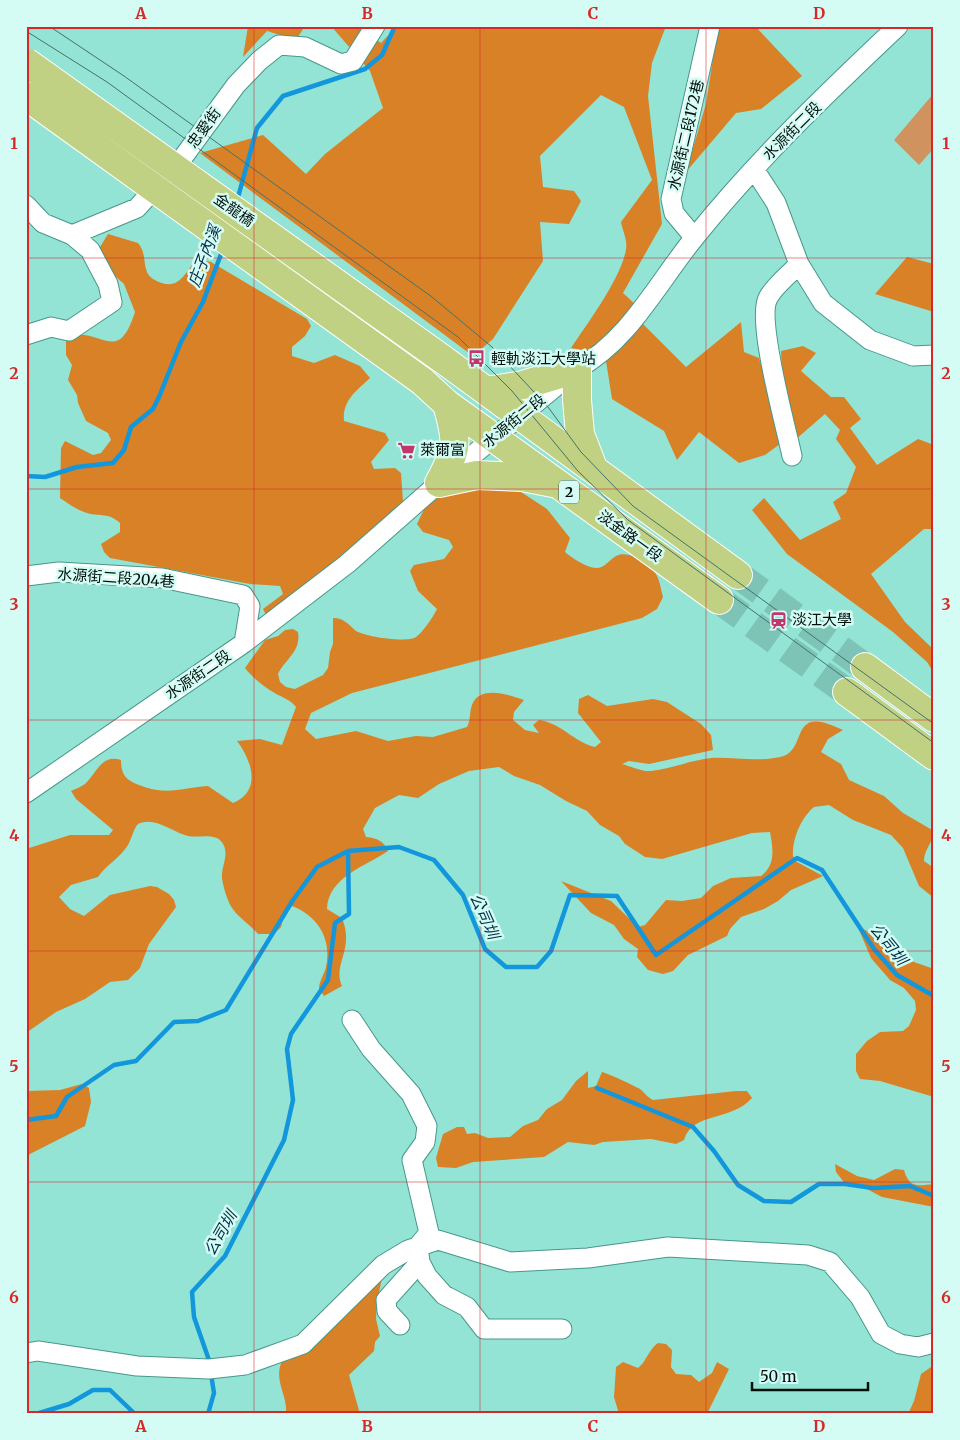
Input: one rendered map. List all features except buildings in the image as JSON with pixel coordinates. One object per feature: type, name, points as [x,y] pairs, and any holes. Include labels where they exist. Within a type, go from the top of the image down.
[{"type":"main road","name":"金龍橋","points":[[26,62],[486,392]]},
{"type":"main road","name":"金龍橋","points":[[26,96],[422,381]]},
{"type":"main road","points":[[486,392],[523,385],[577,369],[580,434],[593,468]]},
{"type":"main road","name":"淡金路一段","points":[[422,381],[447,404],[495,436],[558,484],[719,600]]},
{"type":"main road","name":"2","points":[[486,392],[522,415],[738,575]]},
{"type":"main road","points":[[439,483],[455,453],[454,427],[447,404]]},
{"type":"main road","points":[[439,483],[477,475],[522,477],[558,484]]},
{"type":"main road","points":[[865,667],[934,718]]},
{"type":"main road","points":[[846,692],[934,756]]},
{"type":"street","name":"忠愛街","points":[[72,235],[137,208],[184,156],[236,84],[259,61],[279,45],[305,47],[341,64],[353,61],[375,26]]},
{"type":"street","name":"水源街二段172巷","points":[[694,237],[674,213],[671,199],[710,26]]},
{"type":"street","name":"水源街二段","points":[[26,793],[244,643],[346,564],[439,483],[577,369],[596,358],[647,304],[694,237],[754,169],[898,26]]},
{"type":"street","points":[[754,169],[776,202],[799,264],[823,304],[870,340],[913,356],[934,355]]},
{"type":"street","points":[[26,205],[43,222],[72,235],[90,250],[108,284],[112,302],[69,331],[51,327],[26,335]]},
{"type":"street","points":[[792,456],[767,341],[764,314],[767,298],[799,264]]},
{"type":"street","name":"水源街二段204巷","points":[[26,576],[59,572],[162,578],[243,595],[250,606],[244,643]]},
{"type":"street","points":[[352,1020],[372,1049],[411,1094],[427,1126],[425,1142],[412,1160],[429,1233],[419,1254],[386,1300],[388,1311],[400,1326]]},
{"type":"street","points":[[26,1352],[38,1351],[138,1366],[215,1369],[245,1365],[303,1344],[384,1265],[419,1254],[438,1240],[510,1262],[588,1258],[668,1247],[808,1255],[830,1262],[860,1297],[881,1334],[918,1347],[934,1343]]},
{"type":"street","points":[[419,1254],[427,1276],[444,1295],[467,1307],[484,1329],[562,1329]]},
{"type":"shaded area","points":[[248,26],[305,26],[296,40],[267,31],[243,57]]},
{"type":"shaded area","points":[[331,26],[359,26],[381,43],[397,26],[666,26],[652,63],[648,96],[662,224],[623,293],[636,305],[644,325],[686,367],[741,322],[744,352],[759,358],[765,380],[782,373],[781,351],[803,346],[816,353],[801,371],[831,397],[844,397],[861,419],[850,428],[877,465],[918,439],[934,445],[934,529],[924,529],[871,574],[905,622],[934,650],[934,673],[927,662],[893,632],[787,554],[752,510],[764,498],[800,540],[841,519],[833,502],[846,493],[856,467],[836,439],[840,430],[825,414],[795,440],[780,444],[765,455],[739,463],[699,432],[677,460],[664,431],[612,399],[606,361],[594,353],[571,348],[603,300],[618,273],[626,246],[621,222],[652,180],[624,107],[601,95],[540,156],[543,187],[574,191],[581,201],[569,224],[540,222],[543,261],[493,339],[473,356],[200,153],[263,135],[306,174],[325,154],[383,108],[370,71]]},
{"type":"shaded area","points":[[718,26],[755,26],[802,76],[761,109],[736,113],[686,172],[706,104]]},
{"type":"shaded area","points":[[934,93],[934,148],[919,165],[894,140]]},
{"type":"shaded area","points":[[108,234],[138,243],[150,277],[166,284],[178,282],[198,259],[211,262],[307,319],[311,326],[305,336],[292,347],[292,356],[314,363],[335,355],[360,366],[370,378],[351,397],[345,408],[344,421],[385,433],[389,440],[371,462],[374,469],[395,468],[401,473],[403,501],[394,515],[267,617],[263,609],[283,594],[280,586],[250,584],[110,558],[104,552],[101,544],[120,532],[120,523],[108,516],[83,512],[60,498],[61,448],[65,441],[93,455],[101,453],[111,440],[108,433],[86,421],[78,403],[77,395],[68,380],[72,365],[66,355],[66,337],[79,335],[115,341],[122,338],[135,312],[124,284],[94,257]]},
{"type":"shaded area","points":[[907,257],[934,264],[934,312],[875,294]]},
{"type":"shaded area","points":[[504,481],[547,509],[570,538],[565,552],[580,562],[592,568],[599,568],[616,556],[626,554],[649,566],[657,577],[663,597],[657,609],[642,618],[352,693],[311,713],[305,729],[316,739],[356,731],[388,741],[416,736],[433,737],[467,727],[471,708],[476,699],[487,693],[495,693],[510,695],[524,700],[514,712],[513,720],[525,730],[539,733],[533,725],[539,720],[554,725],[587,745],[595,747],[601,742],[578,713],[579,699],[588,695],[607,706],[653,699],[667,702],[701,724],[711,735],[713,750],[649,764],[629,761],[622,764],[647,771],[711,758],[763,759],[780,757],[789,753],[806,725],[813,722],[825,723],[843,730],[828,739],[821,752],[841,764],[849,780],[884,796],[903,813],[934,831],[925,853],[924,861],[934,868],[934,898],[919,886],[903,848],[891,835],[853,820],[829,805],[814,807],[798,829],[793,856],[797,862],[823,876],[791,890],[778,901],[764,909],[741,917],[730,929],[727,936],[688,955],[673,971],[663,974],[648,970],[637,957],[638,949],[624,939],[614,925],[591,913],[561,881],[611,901],[638,927],[645,925],[666,900],[682,901],[701,898],[713,886],[731,878],[761,876],[766,872],[771,862],[770,832],[752,833],[662,859],[645,857],[625,844],[619,836],[600,825],[587,811],[540,785],[514,776],[499,767],[469,771],[439,784],[418,798],[399,795],[375,808],[363,829],[366,837],[380,841],[388,851],[341,881],[329,898],[327,909],[342,918],[346,939],[340,971],[342,986],[324,996],[319,989],[326,967],[327,947],[325,938],[316,922],[301,910],[292,906],[285,911],[281,927],[274,934],[258,934],[230,905],[222,878],[225,850],[221,841],[210,836],[188,836],[157,823],[144,822],[138,824],[125,850],[98,877],[71,885],[59,897],[70,909],[84,916],[110,895],[150,886],[157,887],[169,894],[174,900],[176,907],[149,944],[140,968],[128,980],[110,982],[85,999],[56,1012],[26,1033],[26,849],[70,835],[109,835],[113,830],[76,799],[71,791],[85,784],[104,762],[114,759],[121,760],[123,773],[128,779],[149,788],[166,791],[208,786],[233,803],[242,798],[248,791],[252,775],[247,757],[237,741],[260,739],[282,745],[296,707],[262,684],[245,668],[265,640],[278,636],[285,630],[293,629],[298,632],[295,650],[278,674],[280,682],[286,687],[295,689],[323,675],[328,668],[333,644],[333,618],[343,620],[356,631],[368,635],[396,639],[416,637],[431,620],[437,609],[418,591],[410,571],[414,565],[444,559],[453,547],[449,540],[423,532],[417,524],[431,495]]},
{"type":"shaded area","points":[[857,925],[875,936],[891,954],[934,969],[934,1097],[880,1081],[860,1079],[856,1071],[856,1054],[867,1041],[880,1032],[903,1031],[909,1026],[916,1010],[915,1001],[904,988],[890,980],[871,958]]},
{"type":"shaded area","points":[[588,1071],[588,1088],[596,1086],[602,1072],[640,1089],[653,1100],[736,1091],[747,1091],[752,1098],[734,1111],[704,1120],[695,1125],[684,1140],[676,1144],[651,1139],[603,1142],[594,1145],[568,1142],[544,1157],[473,1162],[456,1168],[438,1167],[436,1158],[443,1134],[457,1127],[464,1127],[467,1134],[475,1133],[488,1138],[510,1137],[523,1126],[538,1120],[547,1109],[562,1100],[576,1081]]},
{"type":"shaded area","points":[[82,1084],[89,1088],[91,1102],[85,1126],[26,1156],[26,1091],[60,1090]]},
{"type":"shaded area","points":[[835,1164],[857,1176],[874,1180],[895,1169],[904,1170],[911,1183],[918,1185],[934,1184],[934,1207],[882,1197],[865,1188],[846,1185],[836,1172]]},
{"type":"shaded area","points":[[382,1278],[376,1319],[380,1336],[375,1342],[374,1351],[349,1375],[360,1414],[286,1414],[279,1375],[282,1361]]},
{"type":"shaded area","points":[[658,1343],[666,1344],[672,1350],[671,1367],[676,1374],[691,1375],[699,1382],[712,1373],[717,1362],[729,1369],[707,1414],[619,1414],[614,1397],[616,1367],[623,1362],[638,1368]]},
{"type":"shaded area","points":[[934,1365],[934,1414],[908,1414],[914,1401],[921,1374]]},
{"type":"waterway","name":"庄子內溪","points":[[237,201],[257,128],[283,96],[365,69],[382,55],[395,26]]},
{"type":"waterway","name":"庄子內溪","points":[[26,476],[45,477],[77,467],[113,463],[124,450],[131,427],[153,409],[181,342],[203,302],[223,249]]},
{"type":"waterway","name":"公司圳","points":[[210,1363],[194,1317],[192,1292],[225,1256],[284,1140],[293,1100],[287,1049],[291,1034],[328,980],[335,923],[349,914],[348,851],[399,847],[434,860],[463,895],[485,949],[506,967],[537,967],[551,951],[570,895],[617,896],[656,955],[797,858],[822,870],[874,949],[897,975],[934,996]]},
{"type":"waterway","points":[[26,1120],[56,1116],[67,1097],[114,1065],[136,1061],[174,1022],[198,1021],[226,1010],[293,900],[317,867],[348,851]]},
{"type":"waterway","points":[[597,1088],[693,1127],[714,1151],[738,1185],[764,1201],[791,1202],[819,1184],[845,1184],[873,1188],[910,1186],[934,1196]]},
{"type":"waterway","name":"公司圳","points":[[208,1414],[214,1393],[211,1374]]},
{"type":"waterway","name":"公司圳","points":[[36,1414],[69,1404],[93,1390],[110,1390],[135,1414]]},
{"type":"tunnel","points":[[738,575],[865,667]]},
{"type":"tunnel","points":[[719,600],[847,692]]},
{"type":"tram line","points":[[49,26],[124,76],[432,297],[492,347],[548,407],[581,452],[633,506],[934,724]]},
{"type":"tram line","points":[[26,31],[107,82],[458,337],[512,391],[577,470],[628,520],[934,743]]},
{"type":"place","name":"輕軌淡江大學站","points":[[477,359]]},
{"type":"place","name":"萊爾富","points":[[406,450]]},
{"type":"place","name":"淡江大學","points":[[778,620]]}]
